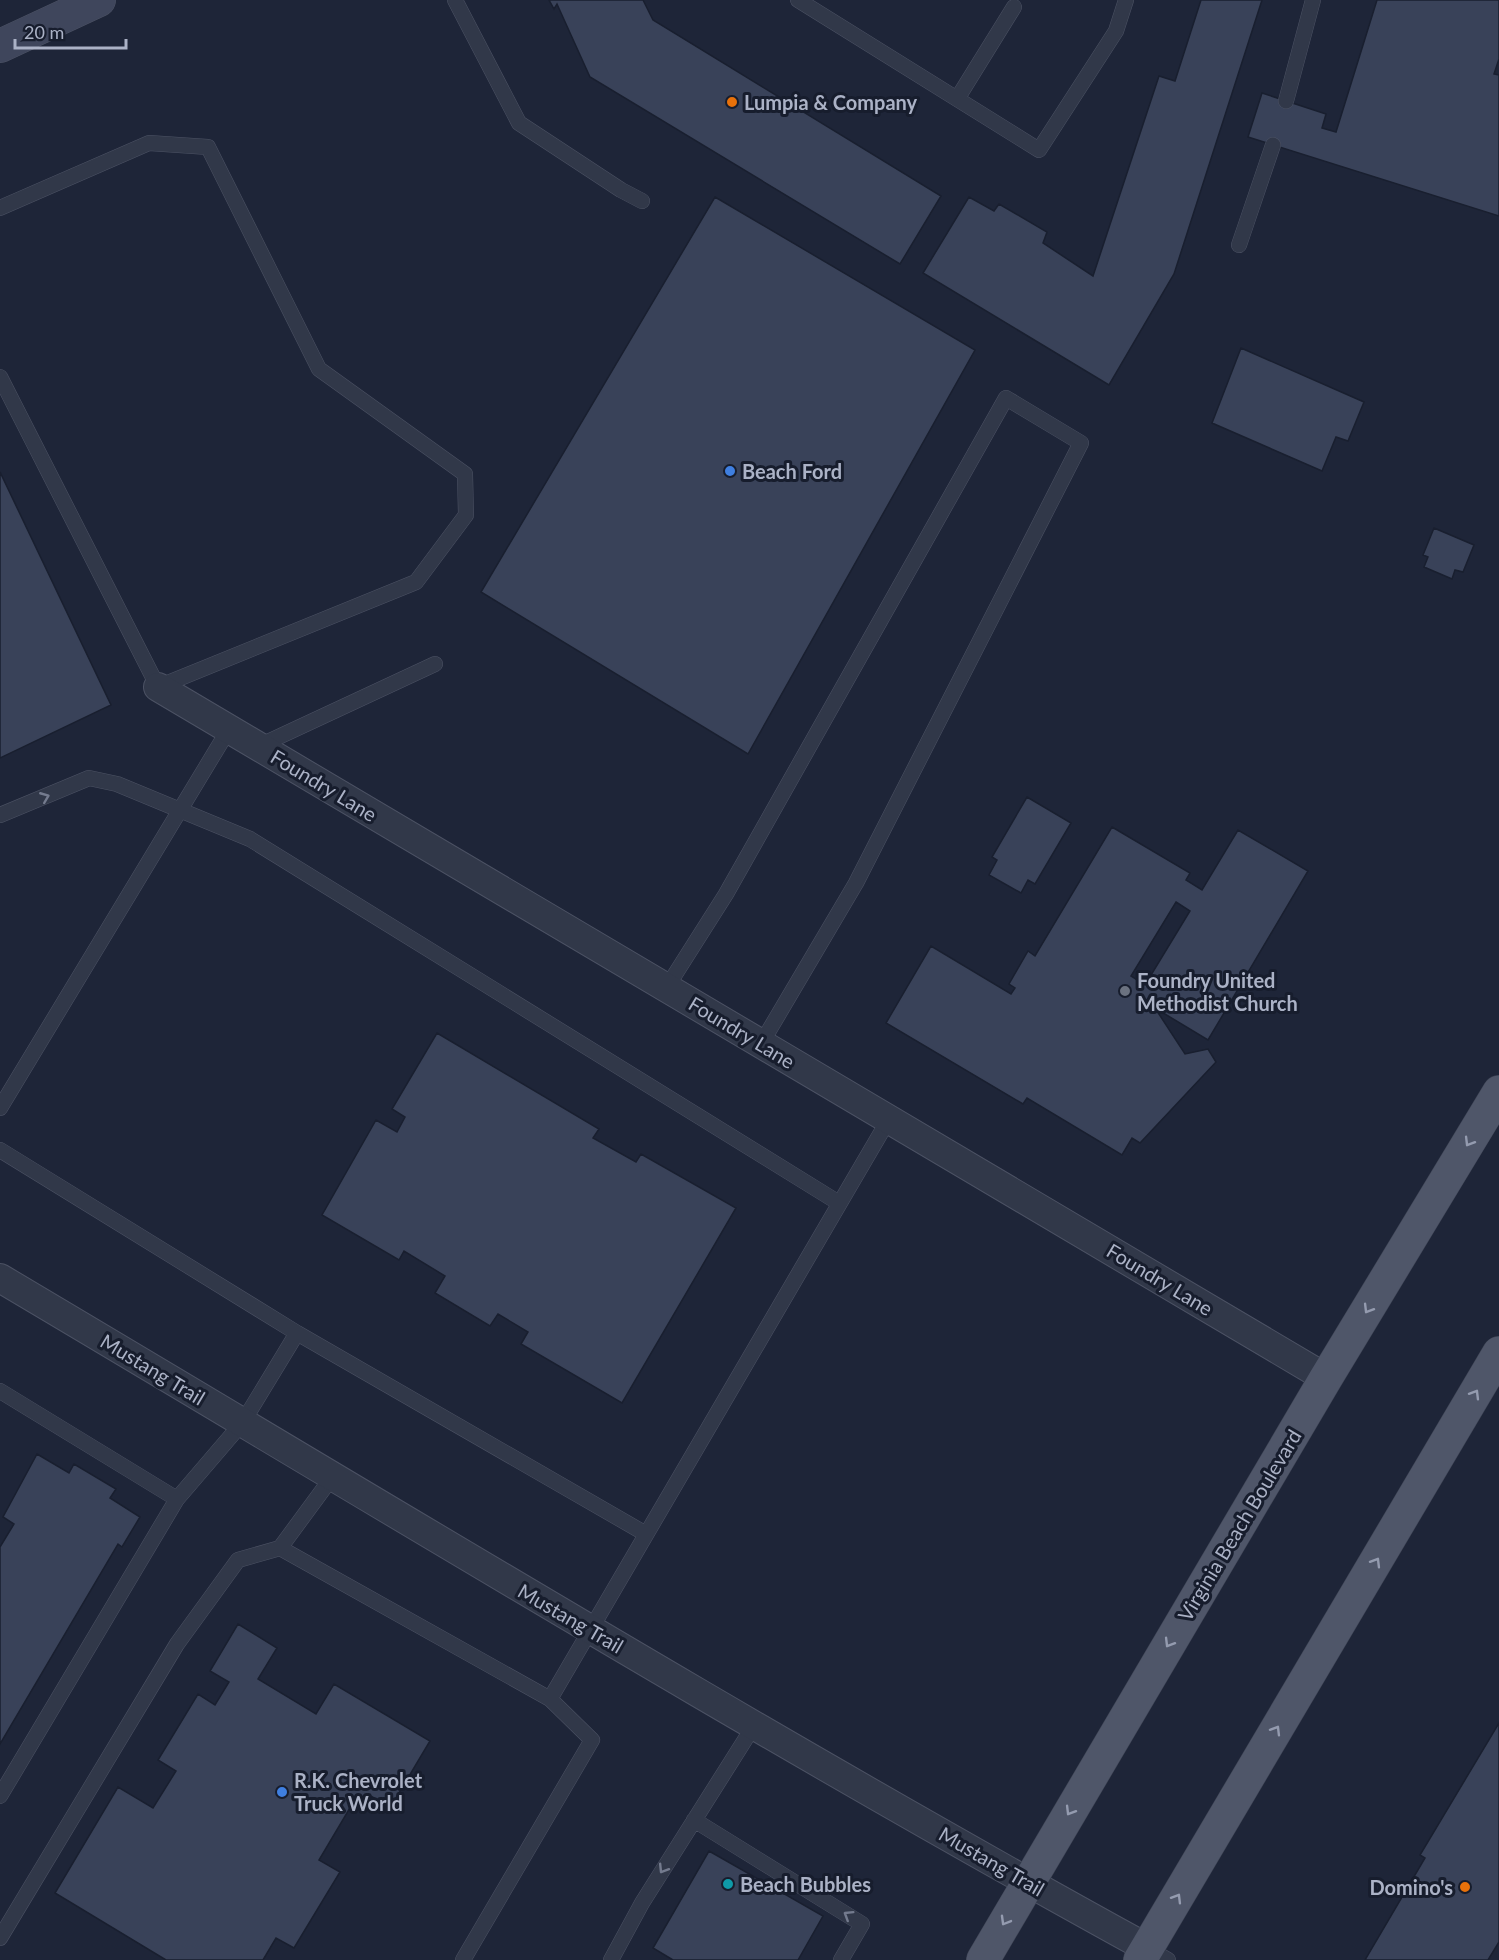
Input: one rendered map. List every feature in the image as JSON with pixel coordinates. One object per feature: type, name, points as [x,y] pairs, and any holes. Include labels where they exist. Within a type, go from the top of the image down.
[{"type":"main road","name":"Virginia Beach Boulevard","points":[[983,1960],[1326,1378],[1499,1092]]},
{"type":"main road","points":[[1152,1956],[1499,1353]]},
{"type":"street","points":[[0,46],[99,0]]},
{"type":"street","name":"Foundry Lane","points":[[158,687],[1326,1378]]},
{"type":"street","name":"Mustang Trail","points":[[0,1278],[590,1629],[1152,1956]]},
{"type":"lane","points":[[455,0],[519,123],[621,190],[642,201]]},
{"type":"lane","points":[[798,0],[1039,150],[1116,31],[1126,0]]},
{"type":"lane","points":[[1286,101],[1313,0]]},
{"type":"lane","points":[[957,99],[1011,2]]},
{"type":"lane","points":[[0,208],[149,143],[208,147],[319,369],[465,474],[466,515],[416,582],[158,687],[0,377]]},
{"type":"lane","points":[[1239,245],[1274,145]]},
{"type":"lane","points":[[667,987],[726,894],[1006,398],[1080,443],[856,883],[762,1044]]},
{"type":"lane","points":[[259,746],[435,664]]},
{"type":"lane","points":[[0,1108],[230,729]]},
{"type":"lane","points":[[0,815],[89,778],[117,784],[250,839],[839,1203]]},
{"type":"lane","points":[[550,1699],[889,1119]]},
{"type":"lane","points":[[0,1150],[297,1333],[646,1533]]},
{"type":"lane","points":[[0,1796],[177,1499],[243,1422],[297,1333]]},
{"type":"lane","points":[[2,1396],[177,1499]]},
{"type":"lane","points":[[0,1938],[177,1644],[238,1560],[280,1548],[333,1476]]},
{"type":"lane","points":[[280,1548],[550,1699],[592,1740],[463,1960]]},
{"type":"lane","points":[[611,1960],[642,1903],[755,1724]]},
{"type":"lane","points":[[694,1820],[862,1923],[842,1960]]},
{"type":"building","points":[[549,0],[643,0],[653,20],[941,196],[900,264],[590,77],[557,4],[554,9]]},
{"type":"building","points":[[1201,0],[1262,0],[1174,274],[1109,385],[923,273],[969,197],[994,211],[999,204],[1047,232],[1043,243],[1093,276],[1159,76],[1175,81]]},
{"type":"building","points":[[1377,0],[1499,0],[1499,59],[1494,74],[1499,75],[1499,216],[1248,137],[1262,93],[1326,114],[1322,128],[1336,132]]},
{"type":"building","name":"Beach Ford","points":[[715,197],[975,350],[748,754],[481,592]]},
{"type":"building","points":[[1241,348],[1364,402],[1348,441],[1336,437],[1322,471],[1212,423]]},
{"type":"building","points":[[0,472],[111,705],[0,758]]},
{"type":"building","points":[[1434,528],[1474,545],[1463,572],[1455,570],[1452,579],[1424,567],[1428,557],[1423,555]]},
{"type":"building","points":[[1027,797],[1071,823],[1035,884],[1028,880],[1021,893],[989,875],[997,860],[992,857]]},
{"type":"building","name":"Foundry United Methodist Church","points":[[1112,827],[1190,873],[1186,880],[1202,890],[1238,830],[1308,871],[1208,1040],[1155,1008],[1185,1054],[1208,1049],[1216,1062],[1140,1143],[1132,1138],[1122,1155],[1027,1098],[1023,1104],[886,1023],[931,946],[1011,994],[1015,988],[1009,984],[1028,951],[1035,956]],"holes":[[[1176,902],[1190,911],[1145,985],[1131,976]]]},
{"type":"building","points":[[437,1033],[599,1129],[593,1138],[636,1162],[641,1154],[736,1208],[622,1403],[521,1344],[528,1332],[498,1314],[490,1326],[435,1293],[445,1276],[404,1251],[399,1260],[322,1215],[376,1120],[397,1132],[405,1117],[392,1109]]},
{"type":"building","points":[[37,1454],[69,1473],[74,1464],[116,1489],[110,1498],[140,1517],[122,1547],[118,1544],[0,1744],[0,1547],[14,1524],[3,1517]]},
{"type":"building","name":"R.K. Chevrolet Truck World","points":[[238,1624],[277,1648],[258,1679],[316,1714],[334,1684],[430,1741],[390,1808],[371,1796],[364,1807],[354,1801],[319,1860],[340,1872],[294,1948],[276,1938],[263,1960],[166,1960],[55,1893],[118,1787],[153,1808],[176,1771],[158,1760],[198,1694],[215,1705],[229,1682],[210,1671]]},
{"type":"building","points":[[1499,1723],[1499,1942],[1488,1960],[1365,1960],[1425,1858],[1420,1855]]},
{"type":"building","name":"Beach Bubbles","points":[[709,1851],[823,1916],[798,1960],[673,1960],[653,1948]]},
{"type":"place","name":"Lumpia & Company","points":[[732,102]]},
{"type":"place","name":"Beach Ford","points":[[730,471]]},
{"type":"place","name":"Foundry United Methodist Church","points":[[1125,991]]},
{"type":"place","name":"R.K. Chevrolet Truck World","points":[[282,1792]]},
{"type":"place","name":"Beach Bubbles","points":[[728,1884]]},
{"type":"place","name":"Domino's","points":[[1465,1887]]}]
